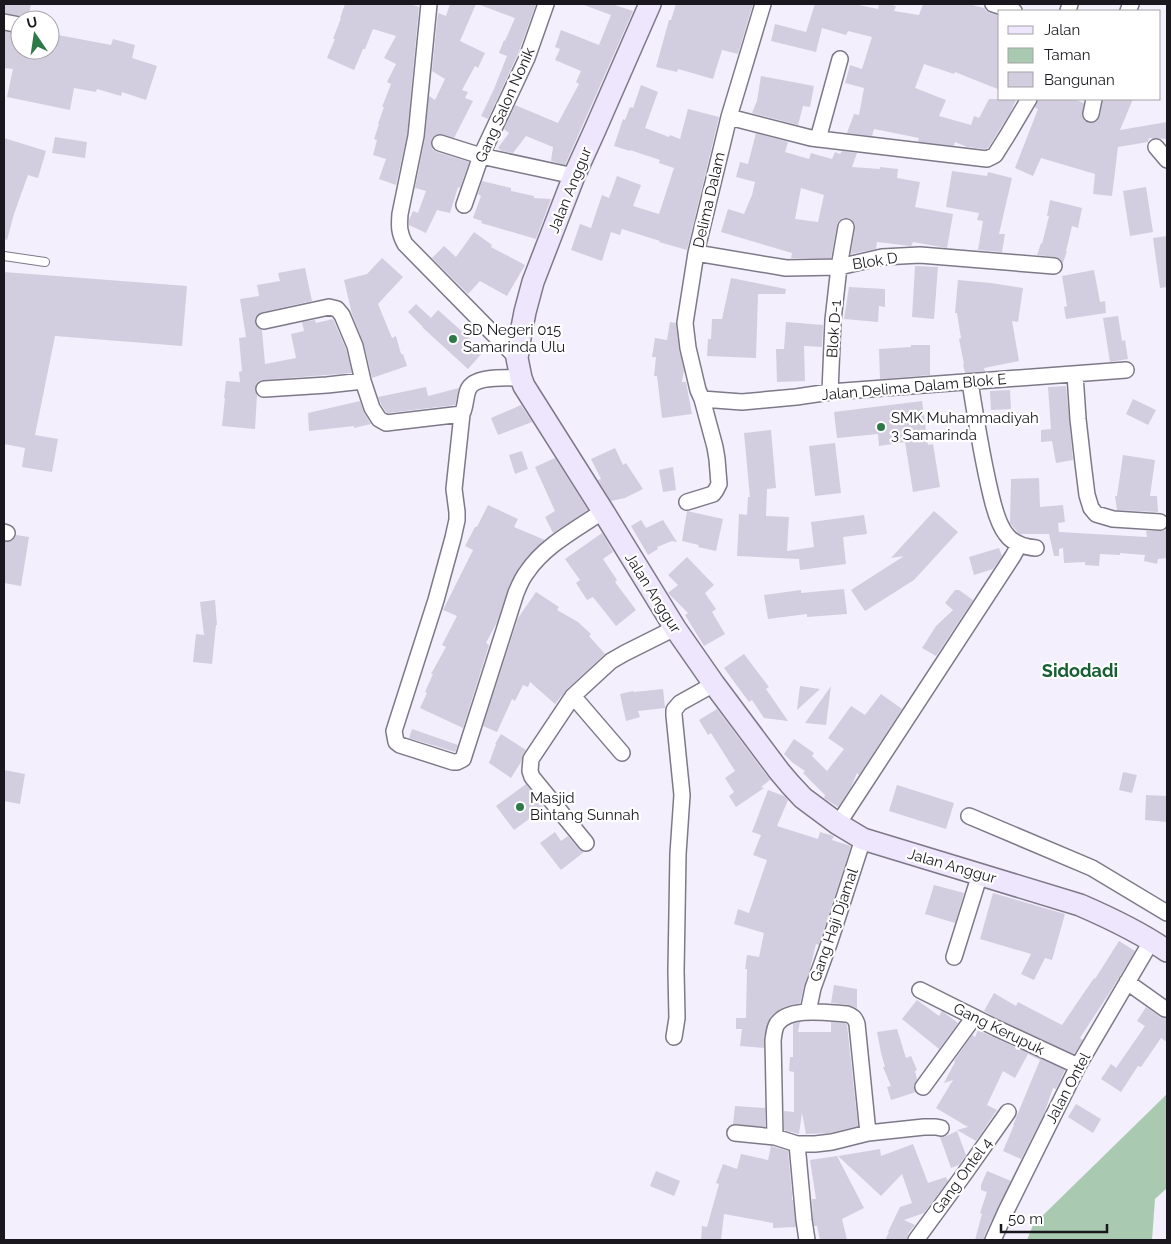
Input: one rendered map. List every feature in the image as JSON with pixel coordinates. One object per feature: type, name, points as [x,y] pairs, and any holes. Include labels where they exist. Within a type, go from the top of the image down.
[{"type":"street","points":[[429,4],[416,136],[400,214],[400,236],[405,244],[519,368],[475,383],[469,389],[462,414],[454,489],[458,512],[457,520],[436,600],[394,731],[395,738],[400,745],[454,762],[462,759],[516,593],[526,573],[537,559],[554,544],[603,511]]},
{"type":"street","name":"Gang Salon Nonik","points":[[464,205],[481,156],[527,58],[546,4]]},
{"type":"street","name":"Jalan Anggur","points":[[650,4],[574,176],[533,282],[520,338],[519,368],[524,386],[675,628],[779,771],[803,798],[838,824],[863,839],[1080,905],[1160,945]]},
{"type":"street","name":"Delima Dalam","points":[[687,502],[713,494],[719,484],[715,447],[698,390],[685,333],[685,323],[696,254],[729,117],[763,4]]},
{"type":"street","points":[[993,4],[1011,10]]},
{"type":"street","points":[[818,138],[840,59]]},
{"type":"street","points":[[729,117],[811,138],[987,159],[995,155],[1028,100]]},
{"type":"street","points":[[1091,114],[1094,100]]},
{"type":"street","points":[[440,143],[481,156],[574,176]]},
{"type":"street","points":[[1156,147],[1167,160]]},
{"type":"street","name":"Blok D-1","points":[[830,392],[833,320],[846,227]]},
{"type":"street","name":"Blok D","points":[[696,254],[786,268],[839,267],[882,257],[920,255],[1054,266]]},
{"type":"street","points":[[264,321],[329,307],[337,309],[342,315],[355,346],[363,381],[375,414],[382,421],[386,423],[462,414]]},
{"type":"street","name":"Jalan Delima Dalam Blok E","points":[[702,399],[742,402],[830,392],[1126,370]]},
{"type":"street","points":[[1075,374],[1083,463],[1087,495],[1091,508],[1096,514],[1113,519],[1160,522]]},
{"type":"street","points":[[264,389],[363,381]]},
{"type":"street","points":[[970,382],[980,444],[994,506],[1004,532],[1019,545],[1036,548]]},
{"type":"street","points":[[838,824],[1019,545]]},
{"type":"street","points":[[586,843],[532,777],[530,771],[532,759],[573,696],[610,661],[675,628]]},
{"type":"street","points":[[674,1037],[677,1018],[678,854],[682,795],[674,710],[680,703],[714,684]]},
{"type":"street","points":[[573,696],[622,753]]},
{"type":"street","points":[[969,816],[1092,868],[1167,913]]},
{"type":"street","name":"Gang Haji Djamal","points":[[808,1012],[813,988],[863,839]]},
{"type":"street","points":[[954,957],[980,874]]},
{"type":"street","name":"Jalan Ontel","points":[[993,1240],[1078,1066],[1127,982],[1160,945]]},
{"type":"street","points":[[1127,982],[1165,1009]]},
{"type":"street","name":"Gang Kerupuk","points":[[920,990],[1078,1066]]},
{"type":"street","points":[[775,1137],[774,1031],[781,1020],[808,1012],[847,1014],[856,1020],[868,1133]]},
{"type":"street","points":[[923,1087],[974,1017]]},
{"type":"street","name":"Gang Ontel 4","points":[[916,1240],[1008,1112]]},
{"type":"street","points":[[734,1134],[775,1137],[797,1144],[815,1144],[868,1133],[924,1127],[941,1128]]},
{"type":"street","points":[[797,1144],[807,1240]]},
{"type":"lane","points":[[4,256],[46,262]]},
{"type":"green space","points":[[1167,1094],[1167,1188],[1155,1199],[1152,1240],[1027,1240],[1033,1225]]},
{"type":"building","points":[[4,4],[31,4],[30,10],[10,10],[10,14],[4,13]]},
{"type":"building","points":[[345,4],[410,4],[419,7],[407,135],[396,185],[379,179],[386,159],[373,155],[377,140],[374,139],[384,107],[382,107],[391,84],[387,82],[396,64],[384,58],[396,36],[373,29],[354,70],[327,58],[335,39],[333,39]]},
{"type":"building","points":[[450,4],[476,4],[460,41],[485,53],[478,68],[475,66],[462,90],[468,92],[465,98],[473,101],[454,138],[438,134],[431,140],[433,150],[469,162],[460,188],[458,187],[450,213],[437,210],[426,233],[409,225],[409,220],[413,211],[418,213],[426,191],[415,188],[425,138],[429,96],[435,100],[445,79],[432,71],[438,13],[446,16]]},
{"type":"building","points":[[480,4],[536,4],[518,54],[488,119],[481,116],[507,56],[499,53],[515,18]]},
{"type":"building","points":[[584,4],[612,4],[633,11],[565,165],[551,161],[553,147],[526,136],[513,153],[502,151],[498,148],[509,133],[504,129],[515,105],[558,123],[579,84],[576,82],[581,71],[555,60],[560,49],[555,47],[561,30],[599,45],[611,15]]},
{"type":"building","points":[[676,4],[753,4],[738,54],[722,50],[713,79],[678,69],[677,72],[656,67],[669,20],[671,20]]},
{"type":"building","points":[[815,4],[854,4],[878,9],[879,4],[887,4],[896,6],[894,11],[919,15],[923,4],[968,4],[984,7],[986,11],[998,15],[998,89],[955,72],[954,74],[924,64],[915,88],[946,100],[939,116],[971,125],[974,116],[979,118],[989,99],[1016,100],[988,148],[985,149],[967,147],[955,142],[954,146],[920,142],[918,141],[919,138],[874,129],[872,136],[847,133],[854,114],[859,115],[864,88],[845,83],[850,65],[862,69],[872,37],[848,31],[846,35],[822,28],[816,52],[771,41],[775,24],[806,32]]},
{"type":"building","points":[[4,31],[10,32],[10,60],[60,60],[60,35],[111,45],[113,39],[135,45],[132,58],[157,66],[146,100],[122,92],[121,96],[97,89],[96,92],[74,88],[70,110],[7,97],[13,69],[4,68]]},
{"type":"building","points":[[761,76],[814,86],[810,107],[803,106],[798,125],[752,113],[757,101]]},
{"type":"building","points":[[641,85],[658,92],[645,128],[680,139],[688,109],[719,117],[687,250],[622,229],[620,235],[611,232],[602,261],[571,250],[580,224],[591,228],[602,195],[609,198],[617,176],[641,185],[633,206],[659,214],[674,168],[659,163],[660,160],[614,146],[623,119],[625,120],[630,107],[633,108]]},
{"type":"building","points":[[1038,100],[1076,100],[1084,103],[1082,117],[1085,121],[1094,123],[1100,116],[1103,100],[1133,100],[1120,130],[1167,122],[1167,139],[1149,138],[1148,142],[1118,147],[1112,196],[1093,194],[1095,174],[1041,158],[1033,176],[1015,168],[1038,109],[1035,108]]},
{"type":"building","points":[[756,133],[788,142],[785,152],[809,159],[811,153],[832,159],[835,152],[840,154],[842,151],[857,153],[852,167],[898,169],[897,178],[920,182],[915,207],[953,214],[947,248],[913,242],[911,246],[877,242],[876,249],[851,254],[855,224],[847,218],[843,218],[837,225],[831,258],[791,258],[792,253],[721,232],[728,209],[744,214],[752,195],[755,182],[736,177],[740,162],[748,164]],"holes":[[[801,188],[824,195],[818,222],[795,219]]]},
{"type":"building","points":[[55,137],[87,142],[85,158],[52,153]]},
{"type":"building","points":[[4,138],[46,151],[38,178],[28,175],[7,240],[4,239]]},
{"type":"building","points":[[952,171],[987,176],[988,172],[1012,178],[999,234],[1005,234],[1002,252],[978,250],[983,221],[977,220],[979,213],[946,207]]},
{"type":"building","points":[[482,181],[511,188],[511,191],[534,196],[534,198],[551,199],[536,239],[481,223],[482,221],[473,218],[481,196],[478,194]]},
{"type":"building","points":[[1146,187],[1153,232],[1130,236],[1123,191]]},
{"type":"building","points":[[1050,200],[1082,208],[1078,228],[1072,226],[1063,263],[1055,257],[1037,255],[1042,244],[1049,216],[1047,216]]},
{"type":"building","points":[[474,232],[492,245],[491,247],[525,265],[507,296],[480,281],[468,294],[432,258],[444,246],[456,257]]},
{"type":"building","points":[[1167,236],[1167,287],[1160,288],[1153,238]]},
{"type":"building","points":[[382,258],[403,277],[378,304],[392,338],[396,336],[401,354],[403,354],[407,366],[372,378],[364,344],[352,314],[344,280],[367,274]]},
{"type":"building","points":[[915,266],[938,267],[934,319],[912,317]]},
{"type":"building","points":[[305,268],[312,301],[262,312],[255,318],[257,327],[262,330],[265,364],[296,358],[291,334],[304,331],[302,322],[315,320],[316,323],[333,319],[346,349],[352,373],[259,381],[255,389],[257,395],[255,429],[222,426],[226,381],[240,382],[239,372],[242,371],[239,338],[246,337],[240,299],[259,296],[257,285],[280,281],[278,273]]},
{"type":"building","points":[[1094,270],[1100,302],[1105,301],[1106,313],[1066,319],[1064,307],[1067,306],[1062,276]]},
{"type":"building","points":[[4,272],[187,286],[182,346],[55,336],[35,435],[58,439],[52,472],[22,467],[25,448],[4,444]]},
{"type":"building","points":[[731,278],[786,289],[785,294],[758,294],[756,358],[707,356],[708,339],[711,339],[712,319],[722,319]]},
{"type":"building","points":[[958,280],[1023,288],[1018,322],[1012,321],[1019,361],[984,368],[985,371],[965,373],[957,313],[955,313]]},
{"type":"building","points":[[849,287],[885,289],[885,307],[879,306],[878,322],[844,319]]},
{"type":"building","name":"SD Negeri 015 Samarinda Ulu","points":[[416,304],[431,318],[438,310],[484,351],[468,369],[408,312]]},
{"type":"building","points":[[1118,316],[1122,341],[1125,340],[1128,359],[1110,362],[1103,318]]},
{"type":"building","points":[[670,322],[676,323],[684,370],[682,382],[686,382],[692,414],[662,418],[657,376],[654,376],[656,357],[652,357],[655,338],[667,340]]},
{"type":"building","points":[[786,322],[823,325],[822,347],[804,346],[805,381],[777,382],[776,349],[784,349]]},
{"type":"building","points":[[911,345],[930,345],[930,375],[880,379],[879,349],[911,347]]},
{"type":"building","points":[[1066,386],[1073,460],[1056,463],[1052,441],[1041,442],[1041,430],[1051,429],[1048,387]]},
{"type":"building","points":[[426,387],[428,396],[459,388],[455,405],[388,413],[378,397]]},
{"type":"building","points":[[1010,390],[1011,409],[991,410],[990,391]]},
{"type":"building","points":[[1133,399],[1156,410],[1148,425],[1126,414]]},
{"type":"building","points":[[360,401],[364,413],[371,424],[354,428],[354,426],[309,431],[308,413]]},
{"type":"building","name":"SMK Muhammadiyah 3 Samarinda","points":[[922,401],[928,445],[933,444],[940,487],[913,492],[905,442],[879,446],[878,434],[837,438],[834,412]]},
{"type":"building","points":[[521,405],[532,422],[498,435],[491,418]]},
{"type":"building","points":[[771,430],[776,488],[767,489],[766,516],[789,517],[787,551],[814,547],[811,522],[864,515],[867,534],[843,537],[846,564],[800,570],[799,559],[737,556],[739,514],[747,515],[748,497],[750,497],[744,433]]},
{"type":"building","points":[[835,443],[841,493],[815,496],[809,446]]},
{"type":"building","points":[[615,448],[623,465],[626,463],[643,489],[625,498],[611,501],[598,480],[601,479],[591,459]]},
{"type":"building","points":[[522,451],[528,469],[515,474],[509,455]]},
{"type":"building","points":[[1123,455],[1155,460],[1150,496],[1157,496],[1158,512],[1117,510],[1115,496],[1117,496]]},
{"type":"building","points":[[555,458],[588,510],[553,533],[545,517],[555,511],[535,467]]},
{"type":"building","points":[[673,467],[676,490],[663,492],[659,470]]},
{"type":"building","points":[[1039,478],[1040,507],[1063,505],[1065,522],[1058,523],[1059,532],[1147,537],[1146,531],[1164,531],[1167,528],[1167,558],[1158,559],[1157,564],[1144,561],[1145,555],[1120,553],[1120,555],[1100,554],[1099,566],[1085,565],[1085,562],[1064,563],[1063,548],[1059,549],[1059,556],[1054,556],[1049,534],[1019,534],[1010,523],[1011,479]]},
{"type":"building","points":[[488,505],[518,519],[514,527],[545,540],[527,557],[510,584],[497,622],[486,643],[489,645],[463,728],[420,708],[427,693],[425,692],[433,674],[431,674],[446,647],[442,645],[457,616],[443,610],[473,550],[465,546]]},
{"type":"building","points":[[687,511],[723,519],[716,551],[682,541]]},
{"type":"building","points":[[934,511],[958,532],[914,580],[865,611],[851,590],[904,556],[891,558]]},
{"type":"building","points":[[641,520],[646,528],[663,520],[677,542],[672,541],[657,547],[658,549],[648,555],[631,526]]},
{"type":"building","points":[[602,533],[613,552],[603,559],[617,580],[615,582],[636,610],[616,626],[593,597],[587,600],[576,583],[580,580],[565,559]]},
{"type":"building","points":[[16,535],[29,537],[21,586],[4,583],[4,542],[13,540]]},
{"type":"building","points":[[999,548],[1002,556],[993,569],[974,575],[969,557]]},
{"type":"building","points":[[687,557],[714,585],[705,593],[716,609],[712,612],[725,634],[704,646],[685,615],[688,613],[668,593],[678,585],[668,575]]},
{"type":"building","points":[[844,589],[847,614],[807,617],[807,614],[768,619],[764,595],[801,590],[801,593]]},
{"type":"building","points":[[955,590],[959,590],[973,600],[936,656],[922,648],[936,626],[953,610],[945,603]]},
{"type":"building","points":[[536,592],[559,607],[557,610],[578,622],[591,634],[589,636],[605,654],[567,689],[555,704],[530,682],[528,687],[523,685],[515,701],[512,699],[497,732],[483,726],[518,618]]},
{"type":"building","points":[[215,600],[217,625],[212,664],[193,662],[196,634],[204,635],[200,602]]},
{"type":"building","points":[[744,654],[769,687],[766,689],[788,721],[764,718],[752,700],[749,702],[724,668]]},
{"type":"building","points":[[800,686],[820,689],[797,710]]},
{"type":"building","points":[[831,686],[826,725],[805,723]]},
{"type":"building","points":[[663,689],[665,708],[638,711],[640,717],[626,721],[620,694]]},
{"type":"building","points":[[881,694],[902,709],[859,775],[857,773],[851,787],[838,807],[824,798],[825,795],[803,773],[805,771],[784,754],[794,739],[814,753],[812,756],[827,771],[844,749],[828,738],[851,706],[865,715]]},
{"type":"building","points":[[717,709],[770,780],[761,787],[764,788],[736,807],[729,796],[734,792],[725,778],[735,771],[711,733],[708,735],[699,720]]},
{"type":"building","points":[[412,729],[458,745],[455,752],[409,738]]},
{"type":"building","points":[[501,734],[526,750],[511,778],[489,763],[495,744]]},
{"type":"building","points":[[4,770],[25,774],[20,804],[4,801]]},
{"type":"building","points":[[1123,772],[1137,775],[1132,793],[1119,790]]},
{"type":"building","name":"Masjid Bintang Sunnah","points":[[526,784],[544,808],[514,830],[496,806]]},
{"type":"building","points":[[897,785],[954,803],[946,829],[889,811]]},
{"type":"building","points":[[768,790],[784,796],[788,800],[777,826],[818,839],[820,832],[834,836],[832,840],[851,846],[819,945],[816,944],[800,1003],[786,1006],[772,1015],[766,1028],[764,1048],[740,1046],[742,1029],[736,1029],[736,1018],[746,1018],[747,969],[745,969],[747,955],[759,957],[764,933],[734,924],[738,909],[749,913],[767,860],[753,855],[761,835],[752,832]]},
{"type":"building","points":[[1146,795],[1167,796],[1167,822],[1145,820]]},
{"type":"building","points":[[555,832],[561,841],[568,836],[584,852],[561,870],[540,843]]},
{"type":"building","points":[[934,885],[964,893],[955,923],[925,914]]},
{"type":"building","points":[[993,893],[1065,914],[1052,960],[1045,958],[1034,980],[1021,974],[1031,954],[980,939]]},
{"type":"building","points":[[1119,941],[1135,951],[1080,1038],[1083,1040],[1074,1054],[984,1011],[994,993],[1016,1006],[1018,1002],[1062,1025]]},
{"type":"building","points":[[834,985],[857,989],[857,1008],[831,1003]]},
{"type":"building","points":[[917,1000],[939,1016],[942,1011],[958,1023],[939,1049],[902,1019]]},
{"type":"building","points":[[1146,1007],[1160,1017],[1167,1018],[1167,1042],[1161,1038],[1141,1067],[1138,1066],[1121,1092],[1101,1079],[1111,1064],[1116,1068],[1145,1026],[1137,1021]]},
{"type":"building","points":[[800,1022],[798,1032],[831,1032],[831,1022],[845,1023],[847,1025],[858,1126],[830,1133],[806,1134],[802,1113],[799,1134],[784,1130],[784,1111],[794,1112],[794,1072],[789,1071],[790,1057],[793,1057],[793,1024]]},
{"type":"building","points":[[897,1029],[906,1058],[911,1056],[917,1070],[915,1071],[917,1079],[914,1086],[916,1092],[891,1100],[887,1087],[891,1086],[883,1067],[885,1067],[877,1032]]},
{"type":"building","points":[[978,1030],[1065,1070],[1056,1089],[1053,1088],[1044,1114],[1021,1159],[1003,1151],[1040,1060],[1028,1054],[1015,1078],[1003,1071],[987,1105],[997,1110],[976,1141],[957,1130],[968,1127],[936,1108],[953,1080],[944,1083],[954,1061],[972,1035],[975,1037]]},
{"type":"building","points":[[1076,1104],[1101,1119],[1093,1133],[1068,1117]]},
{"type":"building","points":[[735,1106],[765,1108],[765,1127],[733,1124]]},
{"type":"building","points":[[957,1131],[966,1155],[959,1165],[951,1168],[940,1137]]},
{"type":"building","points":[[913,1144],[928,1183],[946,1177],[948,1181],[924,1213],[904,1220],[915,1225],[908,1234],[907,1240],[885,1240],[900,1207],[912,1203],[902,1174],[881,1196],[838,1156],[880,1149],[881,1156]]},
{"type":"building","points":[[771,1146],[788,1151],[796,1227],[773,1228],[773,1223],[724,1214],[721,1240],[701,1240],[702,1226],[707,1227],[719,1184],[716,1183],[723,1164],[737,1169],[741,1154],[768,1160]]},
{"type":"building","points":[[837,1156],[864,1208],[842,1219],[847,1240],[820,1240],[817,1226],[814,1226],[813,1219],[812,1199],[816,1199],[810,1160]]},
{"type":"building","points":[[656,1171],[680,1181],[674,1196],[650,1186]]},
{"type":"building","points":[[987,1171],[1011,1181],[984,1236],[984,1240],[975,1240],[982,1214],[980,1213],[987,1192],[981,1190],[981,1185]]},
{"type":"place","name":"SD Negeri 015 Samarinda Ulu","points":[[453,339]]},
{"type":"place","name":"SMK Muhammadiyah 3 Samarinda","points":[[881,427]]},
{"type":"place","name":"Masjid Bintang Sunnah","points":[[520,807]]},
{"type":"district","name":"Sidodadi","points":[[1080,670]]}]
